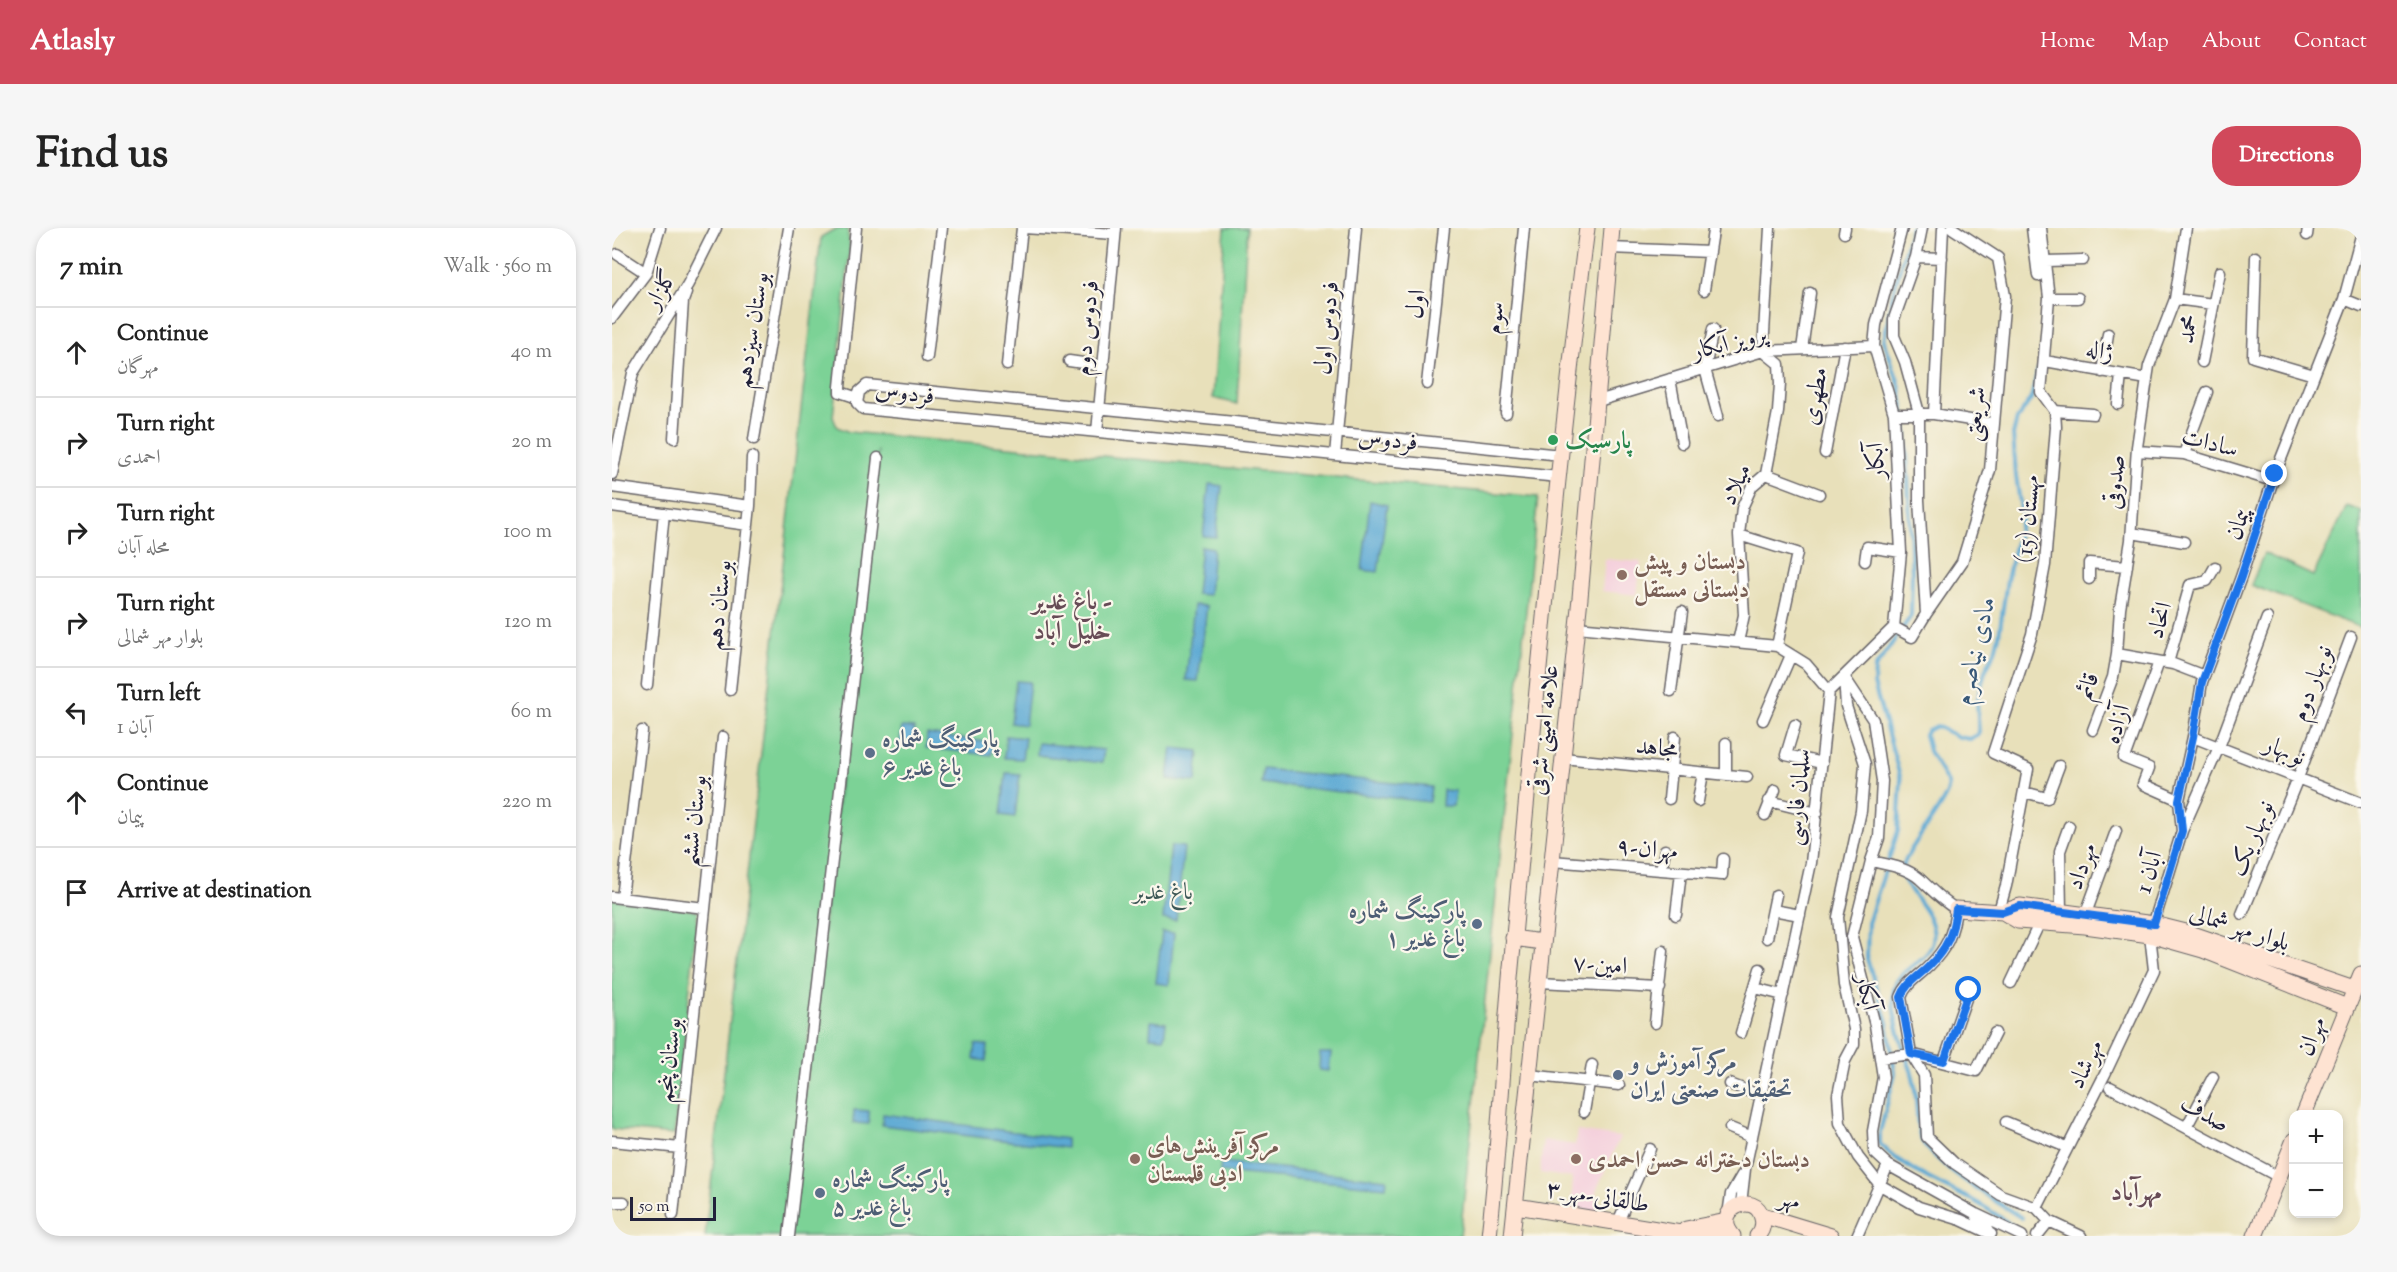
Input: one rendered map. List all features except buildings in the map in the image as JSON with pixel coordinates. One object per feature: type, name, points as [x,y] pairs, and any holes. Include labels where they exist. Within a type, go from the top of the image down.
[{"type":"main road","name":"علامه امینی شرقی","points":[[1490,1236],[1498,1161],[1514,938],[1558,477],[1587,228]]},
{"type":"main road","name":"علامه امینی شرقی","points":[[1512,1236],[1577,627],[1612,228]]},
{"type":"main road","name":"بلوار مهر شمالی","points":[[1956,909],[2001,912],[2020,906],[2085,916],[2224,944],[2354,989]]},
{"type":"main road","name":"بلوار مهر شمالی","points":[[2001,912],[2018,921],[2039,924],[2152,930],[2347,1007]]},
{"type":"main road","points":[[1514,938],[1542,942]]},
{"type":"main road","name":"مهران","points":[[2306,1110],[2361,974]]},
{"type":"main road","points":[[2260,1235],[2278,1177],[2289,1152]]},
{"type":"main road","points":[[1712,1236],[1730,1227],[1736,1206],[1741,1204]]},
{"type":"main road","name":"مهر","points":[[1741,1204],[1756,1207],[1762,1215],[1806,1227],[1825,1235]]},
{"type":"main road","name":"۳_طالقانی-مهر","points":[[1516,1206],[1618,1222],[1636,1230],[1674,1230]]},
{"type":"main road","points":[[1758,1235],[1763,1225],[1762,1215]]},
{"type":"main road","points":[[1674,1230],[1713,1225],[1730,1227]]},
{"type":"main road","name":"مهر","points":[[1758,1235],[1773,1230],[1806,1227]]},
{"type":"main road","points":[[1674,1230],[1699,1236]]},
{"type":"street","points":[[612,318],[646,273],[660,228]]},
{"type":"street","name":"گلزار","points":[[612,474],[633,373],[688,284],[716,228]]},
{"type":"street","name":"بوستان سیزدهم","points":[[754,439],[789,228]]},
{"type":"street","points":[[856,228],[840,392],[843,395],[858,398]]},
{"type":"street","points":[[927,357],[942,228]]},
{"type":"street","points":[[1007,365],[1023,228],[1115,231]]},
{"type":"street","name":"فردوس اول","points":[[1335,455],[1356,228]]},
{"type":"street","name":"اول","points":[[1427,384],[1444,228]]},
{"type":"street","name":"سوم","points":[[1506,413],[1524,228]]},
{"type":"street","points":[[1762,351],[1770,228]]},
{"type":"street","name":"آبکار","points":[[1894,627],[1901,552],[1894,414],[1874,346],[1876,325],[1902,228]]},
{"type":"street","name":"آبکار","points":[[1922,228],[1916,257],[1894,319],[1894,336],[1905,362],[1919,413],[1918,500],[1926,614]]},
{"type":"street","points":[[1934,414],[1943,228]]},
{"type":"street","name":"شریعتی","points":[[1926,614],[1962,562],[1990,470],[2006,296],[1998,258],[1952,228]]},
{"type":"street","points":[[2031,228],[2038,276]]},
{"type":"street","points":[[2041,228],[2049,298],[2041,392],[2055,411],[2093,414]]},
{"type":"street","name":"صدوقی","points":[[2117,654],[2120,608],[2132,533],[2137,451],[2149,366],[2175,299],[2186,228]]},
{"type":"street","name":"فردوس دوم","points":[[1097,432],[1115,231]]},
{"type":"street","points":[[1704,290],[1713,231]]},
{"type":"street","name":"پیمان","points":[[2182,831],[2179,800],[2204,676],[2241,577],[2273,481],[2344,299],[2361,236]]},
{"type":"street","points":[[1610,248],[1710,252]]},
{"type":"street","points":[[617,254],[646,273]]},
{"type":"street","points":[[1916,257],[1942,258]]},
{"type":"street","points":[[2256,257],[2253,357],[2314,375]]},
{"type":"street","points":[[2046,261],[2083,260]]},
{"type":"street","name":"محمد","points":[[2202,362],[2220,272]]},
{"type":"street","points":[[674,438],[683,302],[688,284]]},
{"type":"street","points":[[1802,349],[1810,293]]},
{"type":"street","points":[[2049,298],[2078,298]]},
{"type":"street","name":"محمد","points":[[2175,299],[2213,304]]},
{"type":"street","points":[[2344,299],[2361,306]]},
{"type":"street","points":[[1713,328],[1705,369],[1719,416]]},
{"type":"street","points":[[2102,372],[2108,334]]},
{"type":"street","name":"پرویز آبکار","points":[[1598,401],[1762,351],[1874,346]]},
{"type":"street","name":"مطهری","points":[[1825,453],[1845,347]]},
{"type":"street","name":"میلاد","points":[[1738,642],[1744,615],[1739,535],[1742,508],[1752,486],[1766,474],[1778,412],[1779,364],[1762,351]]},
{"type":"street","points":[[1069,361],[1104,366]]},
{"type":"street","name":"ژاله","points":[[2045,361],[2147,379]]},
{"type":"street","points":[[2118,404],[2121,375]]},
{"type":"street","points":[[1670,379],[1682,443]]},
{"type":"street","name":"فردوس","points":[[1558,477],[863,410],[857,403],[859,392],[867,385],[1561,454]]},
{"type":"street","points":[[2184,454],[2207,392]]},
{"type":"street","name":"مهستان (15)","points":[[2001,912],[2028,769],[1993,753],[2032,634],[2045,565],[2056,427],[2055,411]]},
{"type":"street","points":[[1894,414],[1934,414],[1994,424]]},
{"type":"street","name":"سادات","points":[[2137,451],[2184,454],[2273,481]]},
{"type":"street","name":"بوستان دهم","points":[[729,690],[750,506],[752,458]]},
{"type":"street","points":[[789,1236],[878,458]]},
{"type":"street","points":[[1766,474],[1819,494]]},
{"type":"street","points":[[612,487],[750,506]]},
{"type":"street","points":[[612,506],[747,525]]},
{"type":"street","points":[[647,685],[664,513]]},
{"type":"street","points":[[2132,533],[2184,542]]},
{"type":"street","points":[[1739,535],[1797,553],[1777,646]]},
{"type":"street","points":[[1865,561],[1867,547],[1901,552]]},
{"type":"street","points":[[2089,579],[2089,563],[2127,566]]},
{"type":"street","name":"اتحاد","points":[[2164,662],[2190,585],[2207,581],[2215,567]]},
{"type":"street","points":[[1671,691],[1682,612]]},
{"type":"street","points":[[1577,627],[1777,646],[1806,664],[1828,691],[1894,627],[1912,637],[1926,614]]},
{"type":"street","name":"1 آبان","points":[[2152,930],[2182,831],[2219,747],[2267,618]]},
{"type":"street","name":"نوبهار دوم","points":[[2298,778],[2351,637]]},
{"type":"street","points":[[2117,654],[2164,662],[2204,676]]},
{"type":"street","name":"قائم","points":[[2093,730],[2113,677],[2117,654]]},
{"type":"street","points":[[1763,720],[1791,655]]},
{"type":"street","name":"آزاده","points":[[2164,662],[2124,758],[2149,768],[2143,784],[2179,800]]},
{"type":"street","name":"آبکار","points":[[1844,677],[1874,720],[1882,781],[1879,838],[1852,937],[1875,1024],[1883,1077],[1873,1131],[1874,1152],[1888,1165],[1974,1213],[1991,1235]]},
{"type":"street","name":"آبکار","points":[[1844,677],[1846,706],[1865,764],[1861,811],[1838,917],[1840,957],[1854,1029],[1854,1044],[1845,1061],[1838,1095],[1840,1122],[1858,1157],[1880,1185],[1919,1207],[1961,1220],[1991,1235]]},
{"type":"street","name":"سلمان فارسی","points":[[1741,1204],[1745,1169],[1811,863],[1828,691]]},
{"type":"street","points":[[1795,725],[1786,755],[1822,763]]},
{"type":"street","points":[[642,731],[617,898],[705,908]]},
{"type":"street","name":"بوستان ششم","points":[[705,908],[723,737]]},
{"type":"street","points":[[1669,799],[1675,737]]},
{"type":"street","name":"نوبهار","points":[[2193,737],[2361,803]]},
{"type":"street","points":[[1726,743],[1726,775]]},
{"type":"street","name":"مجاهد","points":[[1563,758],[1747,777]]},
{"type":"street","points":[[2024,792],[2047,798],[2060,766]]},
{"type":"street","points":[[1698,801],[1703,773]]},
{"type":"street","name":"نوبهار یک","points":[[2242,914],[2298,778]]},
{"type":"street","points":[[1765,815],[1775,790]]},
{"type":"street","points":[[1769,801],[1817,813]]},
{"type":"street","points":[[2061,913],[2060,851],[2068,826]]},
{"type":"street","name":"مهرداد","points":[[2085,916],[2116,831]]},
{"type":"street","points":[[1661,870],[1665,850]]},
{"type":"street","name":"۹-مهران","points":[[1552,861],[1722,875],[1723,859]]},
{"type":"street","points":[[1871,861],[1904,869],[1919,878],[1943,902],[1956,909],[1953,935],[1930,965],[1904,988],[1901,997],[1911,1054],[1924,1075],[1927,1137],[1954,1163],[2001,1195],[2037,1208],[2049,1221],[2081,1236]]},
{"type":"street","points":[[1676,915],[1682,872]]},
{"type":"street","points":[[1767,938],[1776,895]]},
{"type":"street","name":"بوستان پنجم","points":[[673,1215],[705,908]]},
{"type":"street","points":[[1773,910],[1800,915]]},
{"type":"street","points":[[2011,983],[2039,924]]},
{"type":"street","name":"مهرشاد","points":[[2037,1208],[2105,1074],[2154,970],[2152,930]]},
{"type":"street","points":[[1655,1023],[1663,951]]},
{"type":"street","points":[[1741,1033],[1760,969]]},
{"type":"street","name":"۷-امین","points":[[1539,982],[1660,988]]},
{"type":"street","points":[[1755,988],[1783,995]]},
{"type":"street","points":[[1944,1061],[1969,990]]},
{"type":"street","points":[[1880,1058],[1911,1054],[1976,1071],[1995,1033]]},
{"type":"street","points":[[1584,1112],[1592,1065]]},
{"type":"street","points":[[1529,1075],[1619,1085]]},
{"type":"street","points":[[2187,1126],[2213,1077]]},
{"type":"street","points":[[1730,1084],[1761,1096]]},
{"type":"street","name":"صدف","points":[[2110,1087],[2187,1126],[2278,1177]]},
{"type":"street","points":[[2006,1122],[2066,1148]]},
{"type":"street","points":[[1730,1128],[1752,1137]]},
{"type":"street","points":[[612,1141],[680,1148]]},
{"type":"street","points":[[1618,1222],[1650,1149]]},
{"type":"street","points":[[1857,1236],[1888,1165]]},
{"type":"street","name":"سلمان فارسی","points":[[1730,1227],[1731,1194],[1745,1169]]},
{"type":"street","points":[[612,1202],[624,1202]]},
{"type":"street","points":[[1974,1213],[2022,1236]]},
{"type":"street","points":[[2037,1236],[2049,1221]]},
{"type":"shaded area","name":"دبستان و پیش دبستانی مستقل","points":[[1605,559],[1641,562],[1637,595],[1602,591]]},
{"type":"shaded area","name":"دبستان دخترانه حسن احمدی","points":[[1577,1131],[1620,1137],[1596,1191],[1598,1213],[1571,1208],[1573,1178],[1540,1173],[1543,1140],[1575,1145]]},
{"type":"green space","name":"باغ غدیر","points":[[847,228],[850,246],[833,417],[837,427],[849,432],[1538,497],[1460,1236],[789,1236],[878,450],[785,1236],[705,1236],[821,237],[833,230]]},
{"type":"green space","points":[[1225,228],[1247,228],[1237,404],[1213,398]]},
{"type":"green space","points":[[2347,506],[2361,511],[2361,628],[2251,585],[2264,553],[2313,576]]},
{"type":"green space","points":[[612,899],[698,911],[674,1135],[612,1129]]},
{"type":"water","points":[[1209,484],[1222,486],[1216,537],[1203,536]]},
{"type":"water","points":[[1370,501],[1387,505],[1378,572],[1362,570]]},
{"type":"water","points":[[1201,546],[1213,548],[1209,595],[1196,594]]},
{"type":"water","points":[[1194,605],[1207,606],[1198,681],[1186,680]]},
{"type":"water","points":[[1016,681],[1030,682],[1025,725],[1011,723]]},
{"type":"water","points":[[902,727],[914,728],[913,743],[900,742]]},
{"type":"water","points":[[927,734],[993,743],[991,755],[926,748]]},
{"type":"water","points":[[1006,736],[1025,738],[1022,759],[1004,758]]},
{"type":"water","points":[[1038,743],[1104,750],[1102,763],[1037,755]]},
{"type":"water","points":[[1172,748],[1199,751],[1196,782],[1168,779]]},
{"type":"water","points":[[1263,769],[1431,787],[1429,802],[1261,783]]},
{"type":"water","points":[[1006,773],[1020,774],[1015,817],[1001,815]]},
{"type":"water","points":[[1443,790],[1455,791],[1453,806],[1442,806]]},
{"type":"water","points":[[1171,846],[1184,847],[1176,920],[1163,919]]},
{"type":"water","points":[[1162,932],[1174,933],[1169,985],[1156,983]]},
{"type":"water","points":[[1151,1021],[1166,1023],[1164,1038],[1150,1037]]},
{"type":"water","points":[[976,1044],[988,1046],[986,1061],[974,1059]]},
{"type":"water","points":[[1320,1053],[1331,1053],[1329,1071],[1319,1070]]},
{"type":"water","points":[[854,1110],[869,1111],[869,1124],[853,1123]]},
{"type":"water","points":[[883,1114],[1066,1139],[1066,1148],[882,1125]]},
{"type":"water","points":[[1221,1162],[1387,1179],[1386,1187],[1220,1172]]},
{"type":"waterway","points":[[1911,228],[1892,297],[1884,340],[1900,387],[1906,427],[1912,574],[1911,616],[1875,668],[1874,684],[1901,780],[1898,831],[1868,923],[1867,959],[1887,1022],[1895,1073],[1880,1132],[1880,1144],[1912,1169],[1978,1203],[2016,1228]]},
{"type":"waterway","name":"مادی نیاصرم","points":[[2022,1218],[1965,1181],[1925,1146],[1917,1121],[1914,1081],[1898,1031],[1893,998],[1894,989],[1901,975],[1926,955],[1933,941],[1931,922],[1901,873],[1909,854],[1942,803],[1949,785],[1929,751],[1925,735],[1928,730],[1936,726],[1959,737],[1970,739],[1979,734],[1977,702],[1985,671],[1995,651],[1999,635],[2007,580],[2022,516],[2013,435],[2017,419],[2031,399],[2038,369]]},
{"type":"place","name":"پارسیک","points":[[1553,440]]},
{"type":"place","name":"دبستان و پیش دبستانی مستقل","points":[[1622,575]]},
{"type":"place","name":"پارکینگ شماره ۶ باغ غدیر","points":[[870,753]]},
{"type":"place","name":"پارکینگ شماره ۱ باغ غدیر","points":[[1477,924]]},
{"type":"place","name":"مرکز آموزش و تحقیقات صنعتی ایران","points":[[1618,1075]]},
{"type":"place","name":"مرکز آفرینش‌های ادبی قلمستان","points":[[1135,1159]]},
{"type":"place","name":"دبستان دخترانه حسن احمدی","points":[[1576,1159]]},
{"type":"place","name":"پارکینگ شماره ۵ باغ غدیر","points":[[820,1193]]},
{"type":"district","name":"باغ غدیر - خلیل آباد","points":[[1072,615]]},
{"type":"district","name":"مهرآباد","points":[[2136,1191]]},
{"type":"route","points":[[1969,990],[1944,1061],[1911,1054],[1901,997],[1904,988],[1930,965],[1953,935],[1956,909],[2003,912],[2020,906],[2154,924],[2182,831],[2179,800],[2202,682],[2241,577],[2275,474]]}]
